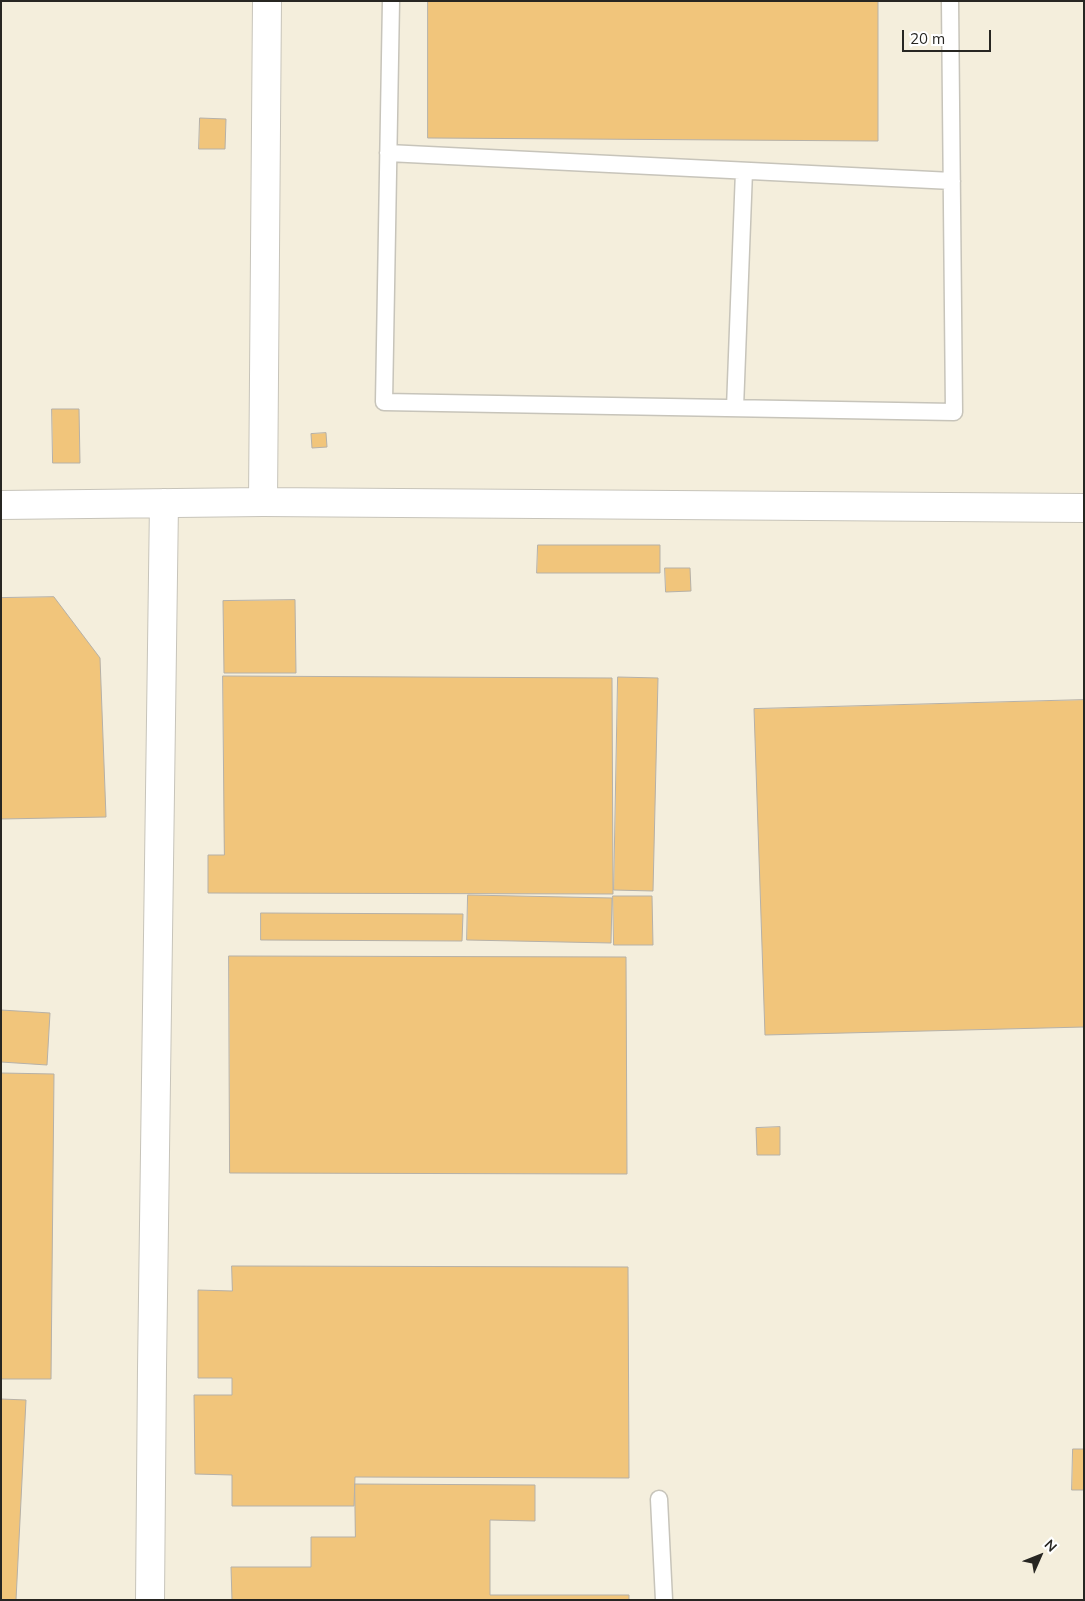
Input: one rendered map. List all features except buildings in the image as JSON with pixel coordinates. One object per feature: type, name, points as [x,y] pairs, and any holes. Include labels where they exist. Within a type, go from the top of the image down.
[{"type":"street","points":[[263,502],[267,1]]},
{"type":"street","points":[[1,505],[263,502],[1084,508]]},
{"type":"street","points":[[150,1600],[164,503]]},
{"type":"lane","points":[[390,1],[384,402],[954,412],[950,1]]},
{"type":"lane","points":[[388,153],[952,181]]},
{"type":"lane","points":[[735,408],[744,171]]},
{"type":"lane","points":[[659,1499],[664,1600]]},
{"type":"shaded area","points":[[1,1],[1084,1],[1084,1600],[1,1600]]}]
